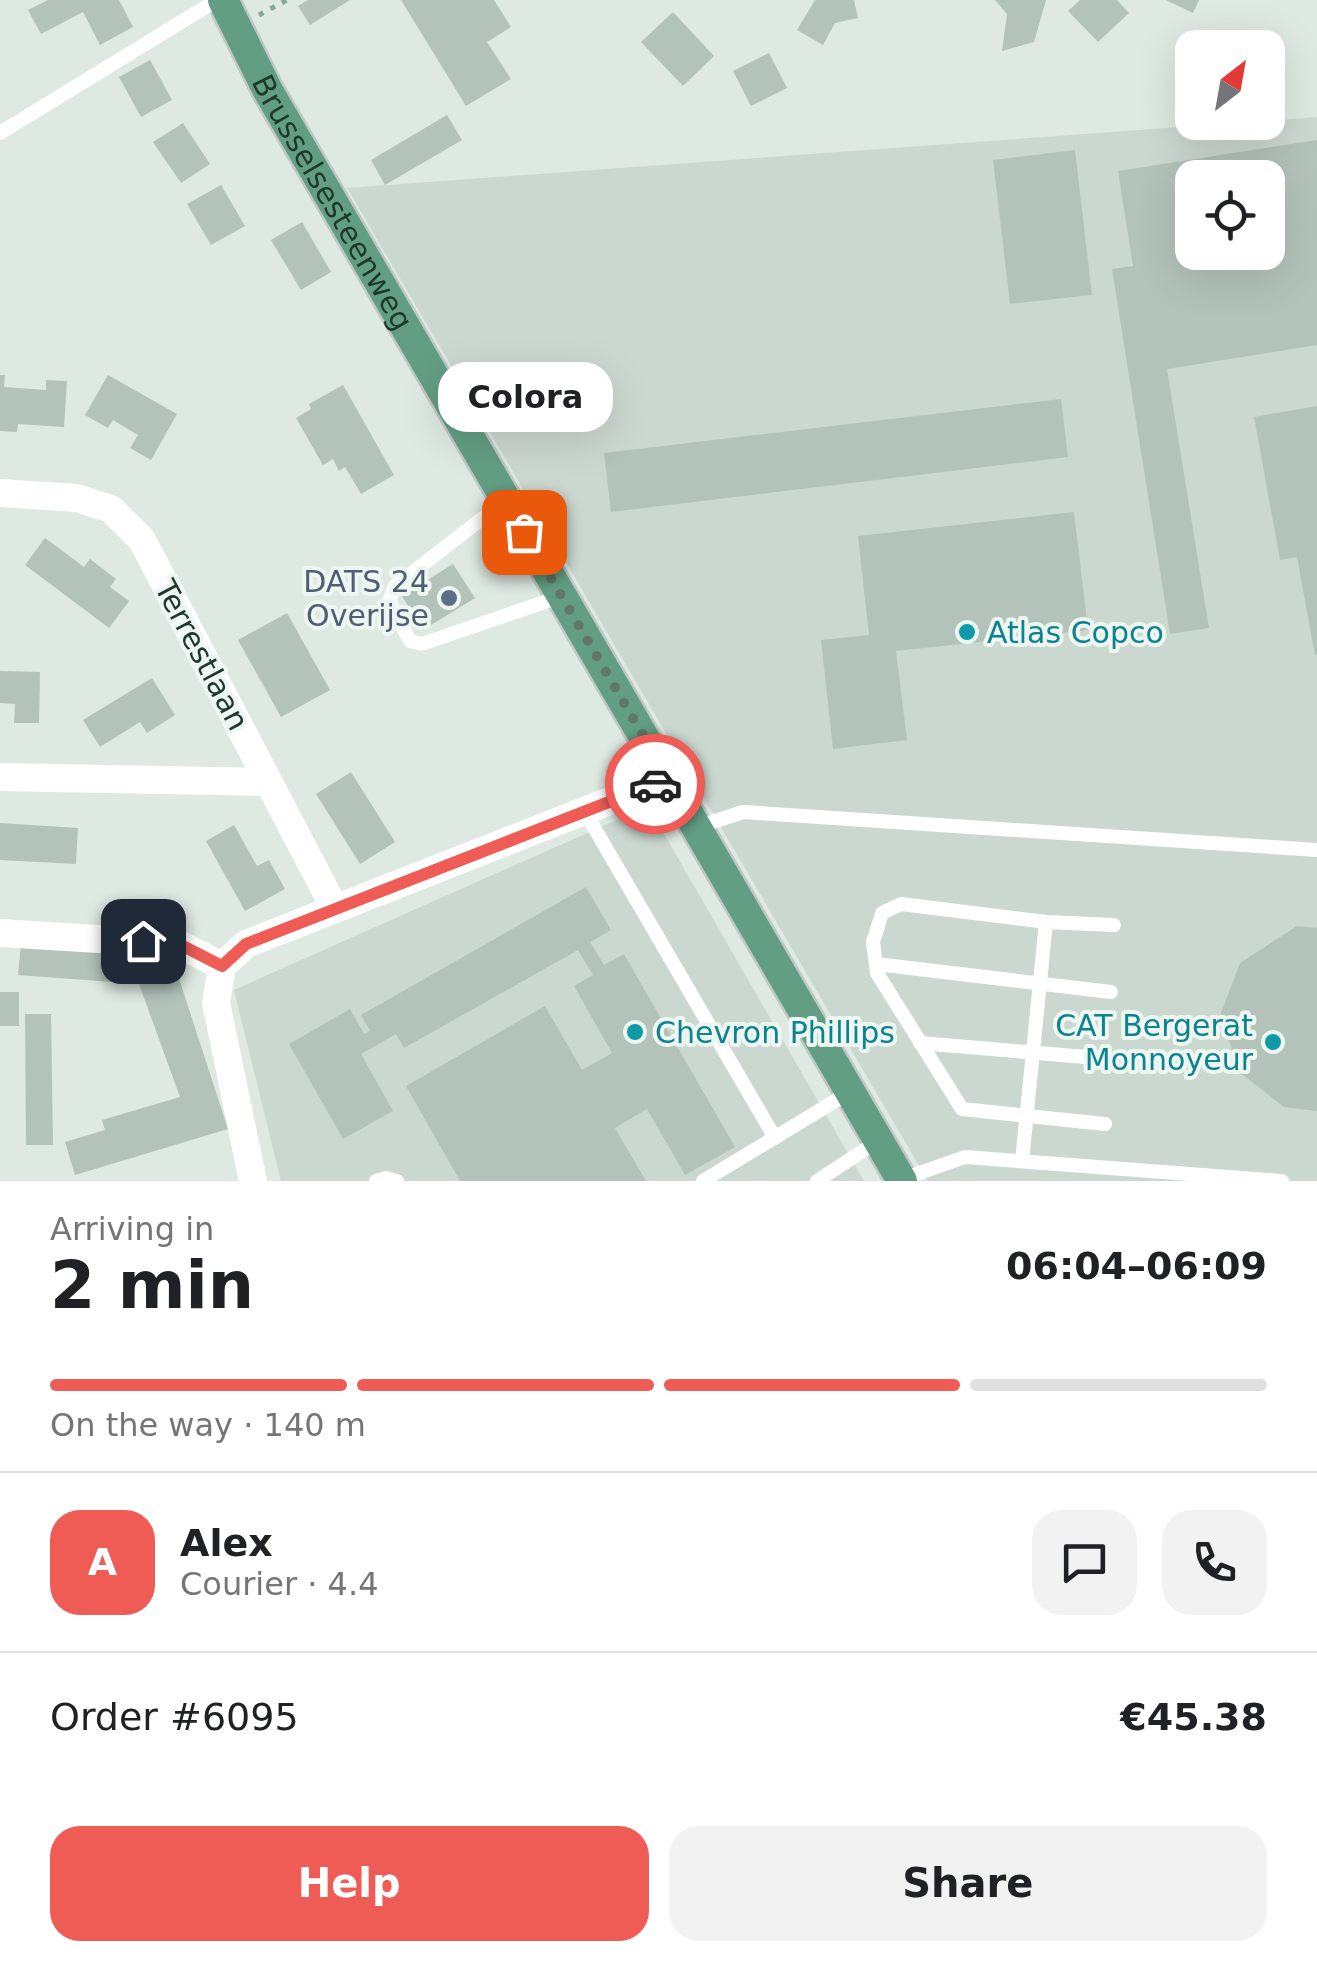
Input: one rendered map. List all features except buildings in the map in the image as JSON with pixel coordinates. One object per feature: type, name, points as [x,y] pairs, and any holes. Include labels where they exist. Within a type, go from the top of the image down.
[{"type":"main road","name":"Brusselsesteenweg","points":[[220,0],[267,89],[901,1180]]},
{"type":"street","name":"Terrestlaan","points":[[0,493],[77,498],[112,509],[142,540],[335,908]]},
{"type":"street","points":[[0,777],[269,782]]},
{"type":"street","points":[[253,1181],[216,1002],[222,966],[246,944],[668,778]]},
{"type":"street","points":[[0,932],[179,944],[222,966]]},
{"type":"lane","points":[[0,133],[220,0]]},
{"type":"lane","points":[[506,500],[395,586],[389,601],[410,640],[422,644],[562,596]]},
{"type":"lane","points":[[586,812],[775,1138]]},
{"type":"lane","points":[[696,827],[743,812],[1317,850]]},
{"type":"lane","points":[[1105,1124],[962,1109],[877,973],[873,942],[882,913],[901,904],[1046,922],[1114,924]]},
{"type":"lane","points":[[1022,1161],[1046,922]]},
{"type":"lane","points":[[876,964],[1111,992]]},
{"type":"lane","points":[[920,1042],[1109,1059]]},
{"type":"lane","points":[[703,1181],[850,1092]]},
{"type":"lane","points":[[817,1181],[878,1141]]},
{"type":"lane","points":[[901,1180],[965,1157],[1282,1181]]},
{"type":"lane","points":[[376,1181],[397,1181]]},
{"type":"shaded area","points":[[1317,117],[1317,1181],[928,1181],[347,188],[1175,127],[1175,140],[1285,140],[1285,119]]},
{"type":"shaded area","points":[[648,806],[864,1181],[281,1181],[234,990]]},
{"type":"way so far","points":[[524,532],[668,778],[655,784]]},
{"type":"place","name":"Colora","points":[[524,532]]},
{"type":"place","name":"DATS 24 Overijse","points":[[449,598]]},
{"type":"place","name":"Atlas Copco","points":[[967,632]]},
{"type":"place","name":"Chevron Phillips","points":[[635,1032]]},
{"type":"place","name":"CAT Bergerat Monnoyeur","points":[[1273,1042]]},
{"type":"route","points":[[143,941],[179,944],[222,966],[246,944],[655,784]]}]
